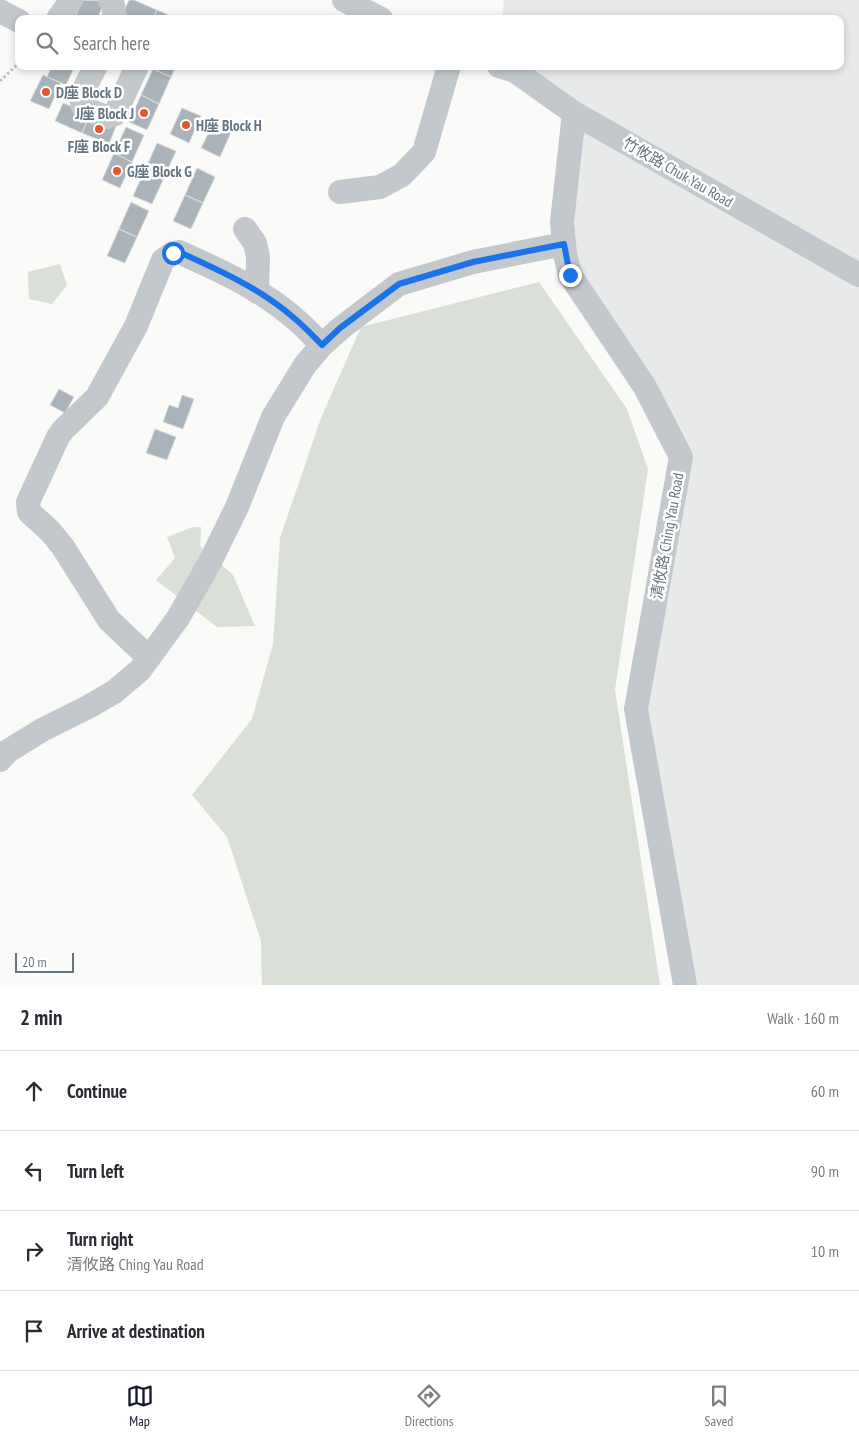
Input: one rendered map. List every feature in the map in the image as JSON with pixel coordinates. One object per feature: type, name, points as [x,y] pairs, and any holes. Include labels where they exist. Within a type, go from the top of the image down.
[{"type":"street","points":[[61,15],[71,0]]},
{"type":"street","points":[[110,0],[114,15]]},
{"type":"street","points":[[344,0],[373,15]]},
{"type":"street","points":[[0,11],[15,19]]},
{"type":"street","points":[[94,70],[84,88],[81,100],[82,105],[95,113],[107,117],[115,114],[135,70]]},
{"type":"street","points":[[340,192],[380,187],[402,176],[424,152],[448,70]]},
{"type":"street","name":"竹攸路 Chuk Yau Road","points":[[512,70],[574,113],[859,275]]},
{"type":"street","name":"清攸路 Ching Yau Road","points":[[574,113],[562,222],[570,275],[645,387],[681,457],[636,709],[685,985]]},
{"type":"street","points":[[245,229],[255,243],[258,257],[257,292]]},
{"type":"street","points":[[0,760],[8,751],[42,730],[114,692],[140,670],[178,618],[209,564],[237,507],[273,417],[305,365],[340,328],[399,284],[473,262],[564,244]]},
{"type":"street","points":[[148,658],[109,620],[63,547],[50,531],[30,512],[28,502],[63,430],[94,401],[102,389],[136,326],[163,260],[173,253],[179,252],[224,272],[257,292],[294,317],[322,345]]},
{"type":"path","points":[[0,81],[15,67]]},
{"type":"shaded area","points":[[504,0],[859,0],[859,266],[578,106],[528,70],[844,70],[844,15],[502,15]]},
{"type":"shaded area","points":[[580,125],[859,283],[859,985],[693,985],[644,709],[689,456],[577,272],[570,222]]},
{"type":"shaded area","points":[[60,264],[67,285],[52,304],[29,299],[28,272]]},
{"type":"shaded area","points":[[539,282],[627,409],[648,469],[615,690],[660,985],[262,985],[261,941],[227,837],[192,795],[252,719],[273,644],[280,538],[321,418],[361,327]]},
{"type":"shaded area","points":[[193,527],[201,527],[200,546],[233,575],[255,626],[217,627],[156,580],[175,558],[167,537]]},
{"type":"building","points":[[83,0],[105,1],[99,15],[76,15]]},
{"type":"building","points":[[129,0],[134,0],[157,10],[155,15],[122,15]]},
{"type":"building","points":[[157,10],[169,15],[155,15]]},
{"type":"building","points":[[50,70],[73,70],[66,85],[47,77]]},
{"type":"building","points":[[153,70],[171,77],[159,104],[141,95]]},
{"type":"building","points":[[155,70],[174,70],[171,77]]},
{"type":"building","name":"D座 Block D","points":[[43,75],[61,83],[49,109],[30,101]]},
{"type":"building","name":"J座 Block J","points":[[141,95],[159,104],[147,130],[129,122]]},
{"type":"building","points":[[63,103],[90,114],[82,133],[55,121]]},
{"type":"building","name":"H座 Block H","points":[[182,108],[201,116],[189,143],[170,134]]},
{"type":"building","name":"F座 Block F","points":[[90,114],[116,126],[109,144],[82,133]]},
{"type":"building","name":"H座 Block H","points":[[214,122],[232,130],[220,157],[201,148]]},
{"type":"building","points":[[126,127],[144,135],[132,162],[114,153]]},
{"type":"building","name":"H座 Block H","points":[[157,143],[176,151],[164,178],[145,170]]},
{"type":"building","name":"G座 Block G","points":[[114,153],[132,162],[120,188],[102,180]]},
{"type":"building","name":"H座 Block H","points":[[197,168],[215,177],[203,203],[185,195]]},
{"type":"building","name":"G座 Block G","points":[[145,170],[164,178],[152,204],[133,196]]},
{"type":"building","name":"G座 Block G","points":[[185,195],[203,203],[191,229],[173,221]]},
{"type":"building","points":[[131,202],[149,211],[137,237],[119,229]]},
{"type":"building","points":[[119,229],[137,237],[125,263],[107,256]]},
{"type":"building","points":[[59,389],[74,397],[65,413],[50,405]]},
{"type":"building","points":[[182,395],[194,399],[183,429],[163,422],[169,405],[178,408]]},
{"type":"building","points":[[155,429],[176,437],[167,460],[146,453]]},
{"type":"place","name":"D座 Block D","points":[[46,92]]},
{"type":"place","name":"J座 Block J","points":[[144,113]]},
{"type":"place","name":"H座 Block H","points":[[186,125]]},
{"type":"place","name":"F座 Block F","points":[[99,129]]},
{"type":"place","name":"G座 Block G","points":[[117,171]]},
{"type":"route","points":[[173,253],[179,252],[224,272],[271,301],[294,317],[322,345],[340,328],[399,284],[473,262],[564,244],[570,275]]}]
